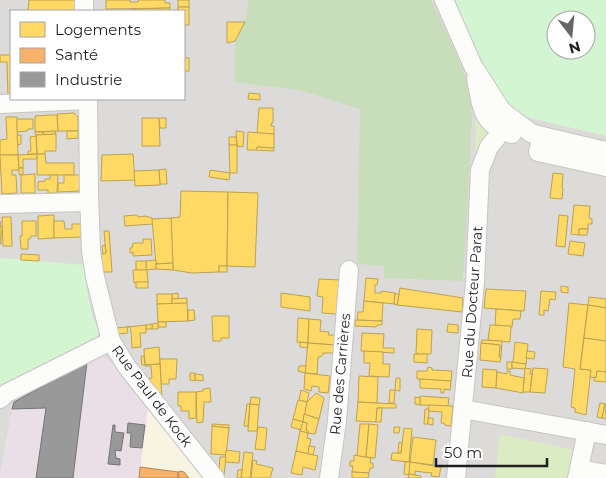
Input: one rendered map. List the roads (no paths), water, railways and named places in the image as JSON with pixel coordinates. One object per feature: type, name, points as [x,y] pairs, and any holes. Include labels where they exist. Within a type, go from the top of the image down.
[{"type":"street","points":[[444,0],[473,66],[502,111],[536,135],[538,152],[606,167]]},
{"type":"street","points":[[473,66],[482,106],[489,122],[502,131],[513,134],[536,135],[606,151]]},
{"type":"street","points":[[0,104],[70,100]]},
{"type":"street","name":"Rue Paul de Kock","points":[[88,100],[91,251],[111,341],[127,367],[215,478]]},
{"type":"street","points":[[502,111],[504,125],[502,131]]},
{"type":"street","name":"Rue du Docteur Parat","points":[[456,478],[475,282],[480,170],[489,147],[502,131]]},
{"type":"street","points":[[0,204],[89,202]]},
{"type":"street","name":"Rue des Carrières","points":[[329,478],[337,421],[349,270]]},
{"type":"street","points":[[0,399],[111,341]]},
{"type":"street","points":[[464,409],[606,435]]},
{"type":"street","points":[[587,431],[578,474],[606,474]]}]
